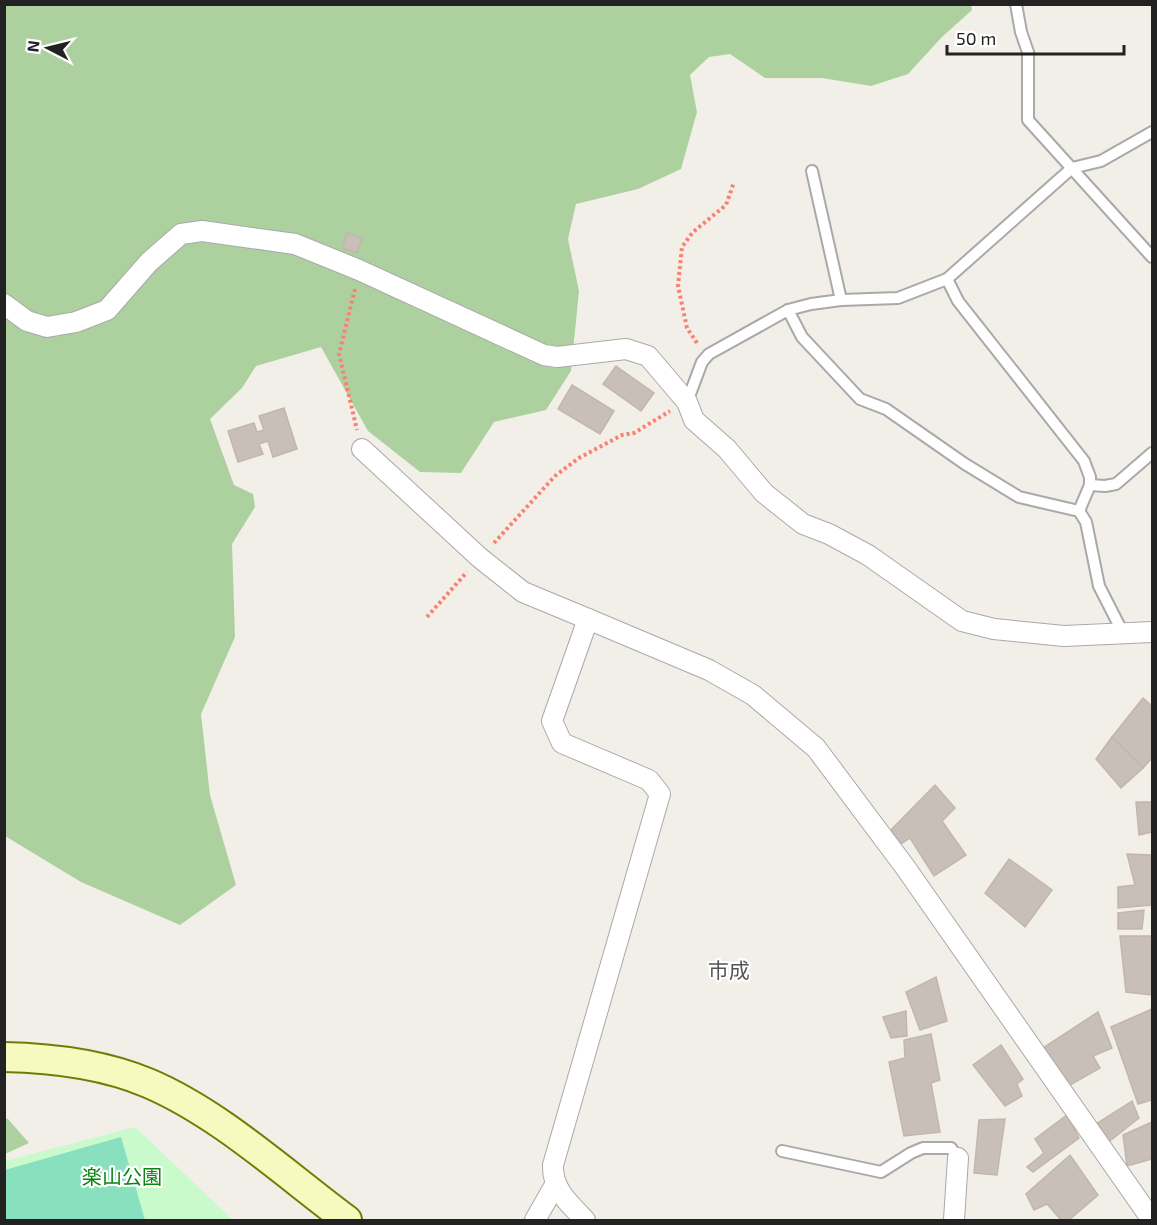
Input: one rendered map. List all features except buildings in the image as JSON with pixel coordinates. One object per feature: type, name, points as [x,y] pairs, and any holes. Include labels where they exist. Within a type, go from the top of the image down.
[{"type":"street","points":[[4,304],[27,321],[47,327],[76,322],[107,310],[149,262],[181,234],[202,231],[295,244],[359,270],[544,356],[557,357],[626,349],[648,356],[694,420],[727,449],[764,493],[803,524],[829,534],[868,555],[962,621],[994,629],[1064,636],[1152,632]]},
{"type":"street","points":[[362,448],[480,558],[523,592],[709,670],[753,695],[816,747],[905,867],[1152,1220]]},
{"type":"street","points":[[585,1221],[555,1185],[552,1177],[553,1166],[660,794],[649,780],[562,743],[552,721],[588,619]]},
{"type":"street","points":[[4,1057],[70,1062],[113,1071],[147,1083],[181,1099],[220,1122],[347,1221]]},
{"type":"street","points":[[954,1221],[958,1158]]},
{"type":"street","points":[[535,1221],[555,1185]]},
{"type":"lane","points":[[1016,4],[1021,32],[1028,52],[1028,120],[1152,257]]},
{"type":"lane","points":[[682,405],[702,362],[709,354],[788,310],[841,300],[898,298],[946,279],[1072,168],[1101,161],[1152,132]]},
{"type":"lane","points":[[812,171],[841,300]]},
{"type":"lane","points":[[946,279],[958,301],[1084,461],[1090,484],[1079,511]]},
{"type":"lane","points":[[788,310],[802,337],[860,399],[886,409],[964,464],[1019,497],[1079,511],[1086,522],[1099,586],[1123,633]]},
{"type":"lane","points":[[1090,484],[1105,486],[1116,484],[1152,453]]},
{"type":"lane","points":[[782,1151],[872,1172],[888,1170],[911,1153],[923,1149],[951,1148],[958,1158]]},
{"type":"path","points":[[709,354],[687,328],[678,286],[682,247],[693,232],[726,205],[734,182]]},
{"type":"path","points":[[359,270],[339,354],[362,448]]},
{"type":"path","points":[[427,617],[555,476],[579,458],[622,435],[634,433],[682,405]]},
{"type":"green space","points":[[971,4],[972,10],[942,37],[908,74],[871,86],[822,78],[765,78],[730,54],[709,57],[690,75],[697,112],[681,169],[638,189],[576,204],[568,239],[579,291],[571,371],[546,410],[494,422],[461,473],[420,472],[368,431],[321,347],[256,366],[242,388],[210,419],[234,485],[253,494],[255,507],[232,544],[235,637],[201,714],[210,795],[236,885],[180,925],[81,882],[5,836],[4,5]]},
{"type":"green space","points":[[4,1118],[8,1119],[29,1143],[5,1154]]},
{"type":"green space","name":"楽山公園","points":[[135,1127],[233,1220],[5,1220],[5,1161]]},
{"type":"green space","name":"楽山公園","points":[[121,1137],[145,1220],[5,1220],[5,1170]]},
{"type":"district","name":"市成","points":[[729,969]]}]
